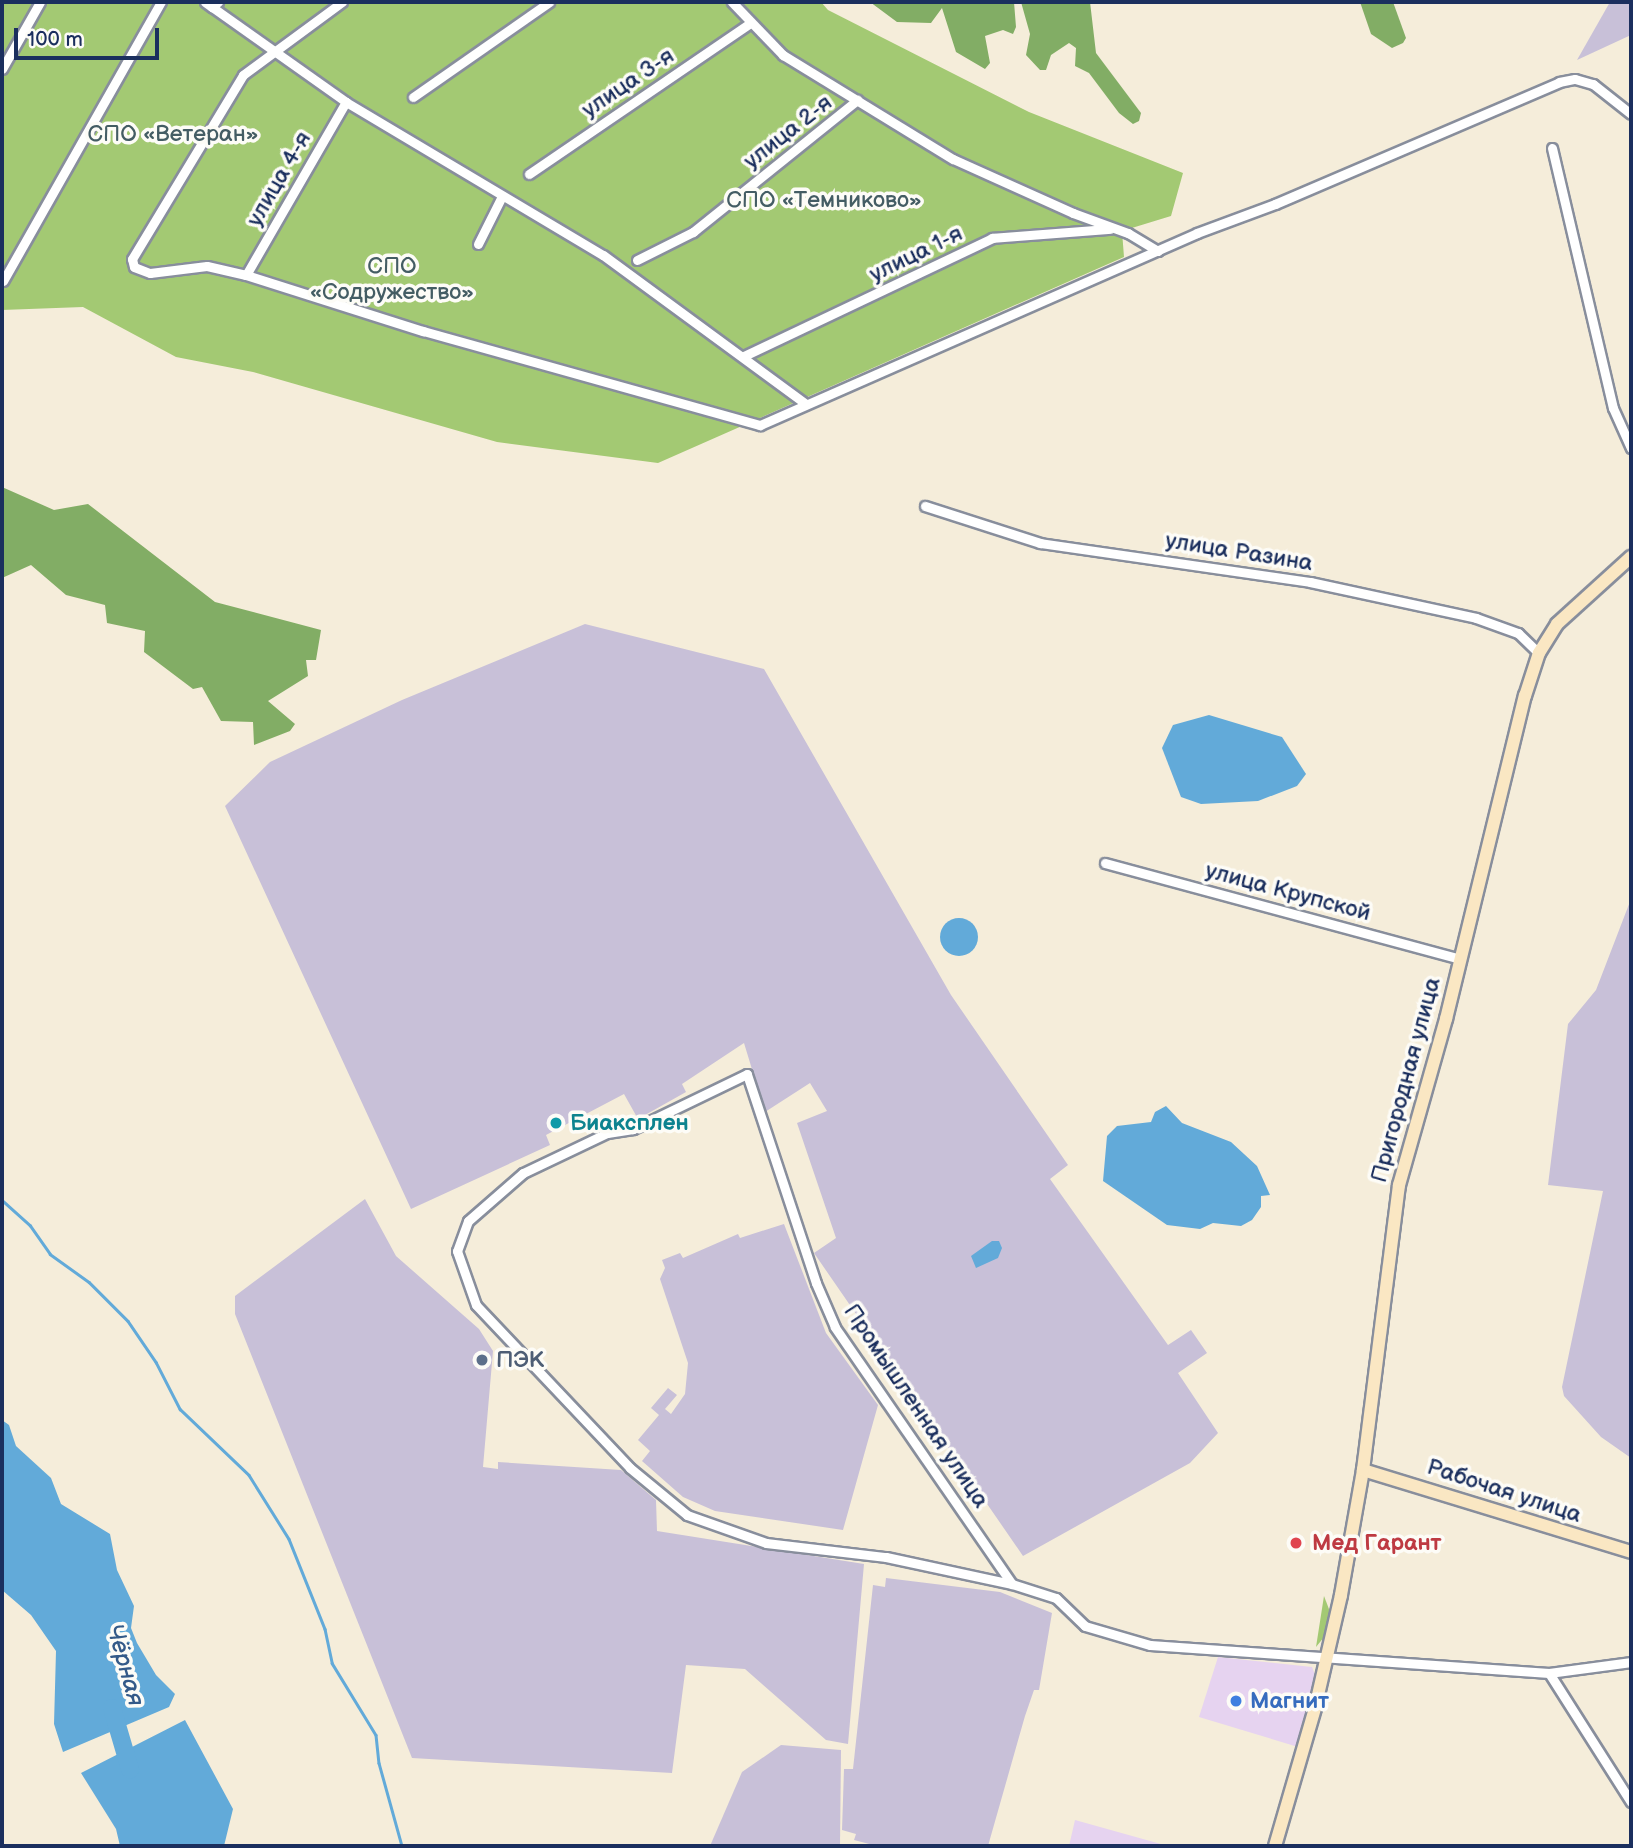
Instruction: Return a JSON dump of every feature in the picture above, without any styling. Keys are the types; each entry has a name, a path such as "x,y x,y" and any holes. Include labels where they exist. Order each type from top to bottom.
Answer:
{"street":[{"path":"2,69 40,2"},
{"path":"3,281 161,2"},
{"path":"342,2 272,50 243,75 132,259 141,273 207,266 246,275 398,324 760,425 1158,251 1559,82 1575,79 1593,85 1631,114"},
{"path":"413,97 549,2"},
{"path":"732,2 749,24 783,55 953,159 1115,228 1158,251"},
{"path":"212,3 272,50 346,102 603,254 806,404"},
{"name":"улица 3-я","path":"529,174 749,24"},
{"name":"улица 2-я","path":"637,260 693,232 857,100"},
{"name":"улица 4-я","path":"246,275 346,102"},
{"path":"1552,148 1613,408 1631,448"},
{"path":"478,244 502,196"},
{"name":"улица 1-я","path":"744,356 992,238 1115,228"},
{"name":"улица Разина","path":"925,506 1040,543 1310,582 1476,618 1518,633 1539,653"},
{"name":"Пригородная улица","path":"1275,1846 1327,1657 1363,1470 1392,1218 1513,742 1539,653 1576,603 1631,557"},
{"name":"улица Крупской","path":"1105,863 1460,959"},
{"name":"Промышленная улица","path":"1012,1584 835,1327 816,1283 747,1074 634,1129 607,1133 523,1173 483,1203 468,1221 457,1251 476,1305 636,1474 677,1509 751,1540 886,1557 1012,1584 1056,1598 1077,1621 1118,1637 1181,1650 1327,1657 1549,1674 1631,1662"},
{"name":"Рабочая улица","path":"1363,1470 1631,1552"},
{"path":"1549,1674 1631,1802"}],"shaded area":[{"path":"1610,2 1631,2 1631,35 1577,60"},
{"path":"585,624 764,669 951,995 1068,1165 1050,1179 1168,1345 1191,1330 1207,1353 1178,1373 1218,1433 1190,1463 1023,1556 814,1253 836,1238 797,1123 827,1111 810,1083 765,1112 744,1043 682,1084 686,1092 638,1119 624,1094 546,1135 550,1145 411,1209 225,806 270,762 402,700"},
{"path":"1631,899 1631,1458 1601,1437 1564,1396 1562,1387 1603,1191 1548,1185 1568,1024 1596,990"},
{"path":"365,1199 396,1256 479,1329 493,1351 483,1467 498,1469 498,1462 621,1470 656,1500 657,1531 864,1564 848,1744 826,1740 745,1669 686,1665 672,1773 412,1758 235,1314 235,1296"},
{"path":"784,1224 826,1333 878,1405 843,1530 715,1511 683,1497 642,1461 650,1451 638,1440 659,1415 651,1408 668,1388 677,1395 665,1409 671,1414 685,1394 688,1363 660,1279 665,1268 662,1260 680,1253 683,1258 738,1234 740,1238"},
{"path":"886,1578 1000,1592 1052,1613 1039,1690 1034,1690 1025,1716 988,1846 877,1846 854,1840 856,1834 842,1830 844,1769 853,1769 873,1585 885,1587"},
{"path":"1218,1657 1312,1667 1317,1680 1298,1747 1199,1717"},
{"path":"781,1745 841,1750 840,1846 710,1846 742,1772"},
{"path":"1075,1820 1168,1846 1069,1846"}],"green space":[{"path":"2,2 821,2 828,10 1029,112 1183,173 1171,216 1122,231 1124,257 658,463 497,442 253,372 176,357 83,307 2,310"},
{"path":"870,2 1014,2 1016,27 1013,34 1003,30 985,36 990,63 985,69 956,52 942,8 931,23 897,22"},
{"path":"1021,2 1090,2 1096,53 1141,113 1139,121 1133,124 1119,113 1089,73 1075,66 1076,48 1069,43 1051,55 1046,70 1040,70 1026,55 1030,34"},
{"path":"1360,2 1393,2 1406,38 1403,43 1392,48 1371,34"},
{"path":"2,487 54,510 88,504 215,602 321,630 316,660 306,660 308,676 268,701 295,724 290,731 254,745 253,722 221,721 202,687 193,689 144,652 145,631 107,623 105,605 66,595 31,565 2,578"},
{"path":"1324,1596 1332,1617 1329,1631 1316,1647"}],"water":[{"path":"1209,715 1282,737 1306,774 1297,786 1258,801 1201,804 1181,797 1162,748 1173,725"},
{"path":"959,918 973,923 978,937 973,951 959,956 945,951 940,937 945,923"},
{"path":"1166,1106 1182,1123 1231,1142 1257,1166 1270,1195 1261,1196 1261,1207 1252,1220 1241,1226 1213,1223 1200,1229 1167,1225 1103,1181 1107,1136 1117,1126 1151,1122 1155,1112"},
{"path":"992,1241 999,1241 1002,1248 998,1258 976,1268 971,1256"},
{"path":"2,1420 9,1425 16,1446 51,1478 61,1504 110,1534 117,1570 134,1606 131,1628 137,1643 156,1675 175,1694 169,1707 63,1752 54,1724 56,1651 31,1615 2,1590"},
{"path":"185,1720 233,1809 224,1846 120,1846 116,1829 81,1773"}],"waterway":[{"path":"2,1200 30,1225 50,1254 89,1282 128,1321 156,1362 180,1409 249,1475 289,1539 325,1629 332,1663 376,1735 379,1763 402,1846"},
{"name":"Чёрная","path":"112,1708 130,1769"}],"place":[{"name":"Биаксплен","path":"556,1123"},
{"name":"ПЭК","path":"482,1360"},
{"name":"Мед Гарант","path":"1296,1543"},
{"name":"Магнит","path":"1236,1701"}],"park label":[{"name":"СПО «Ветеран»","path":"173,134"},
{"name":"СПО «Темниково»","path":"824,200"},
{"name":"СПО «Содружество»","path":"392,279"}]}
